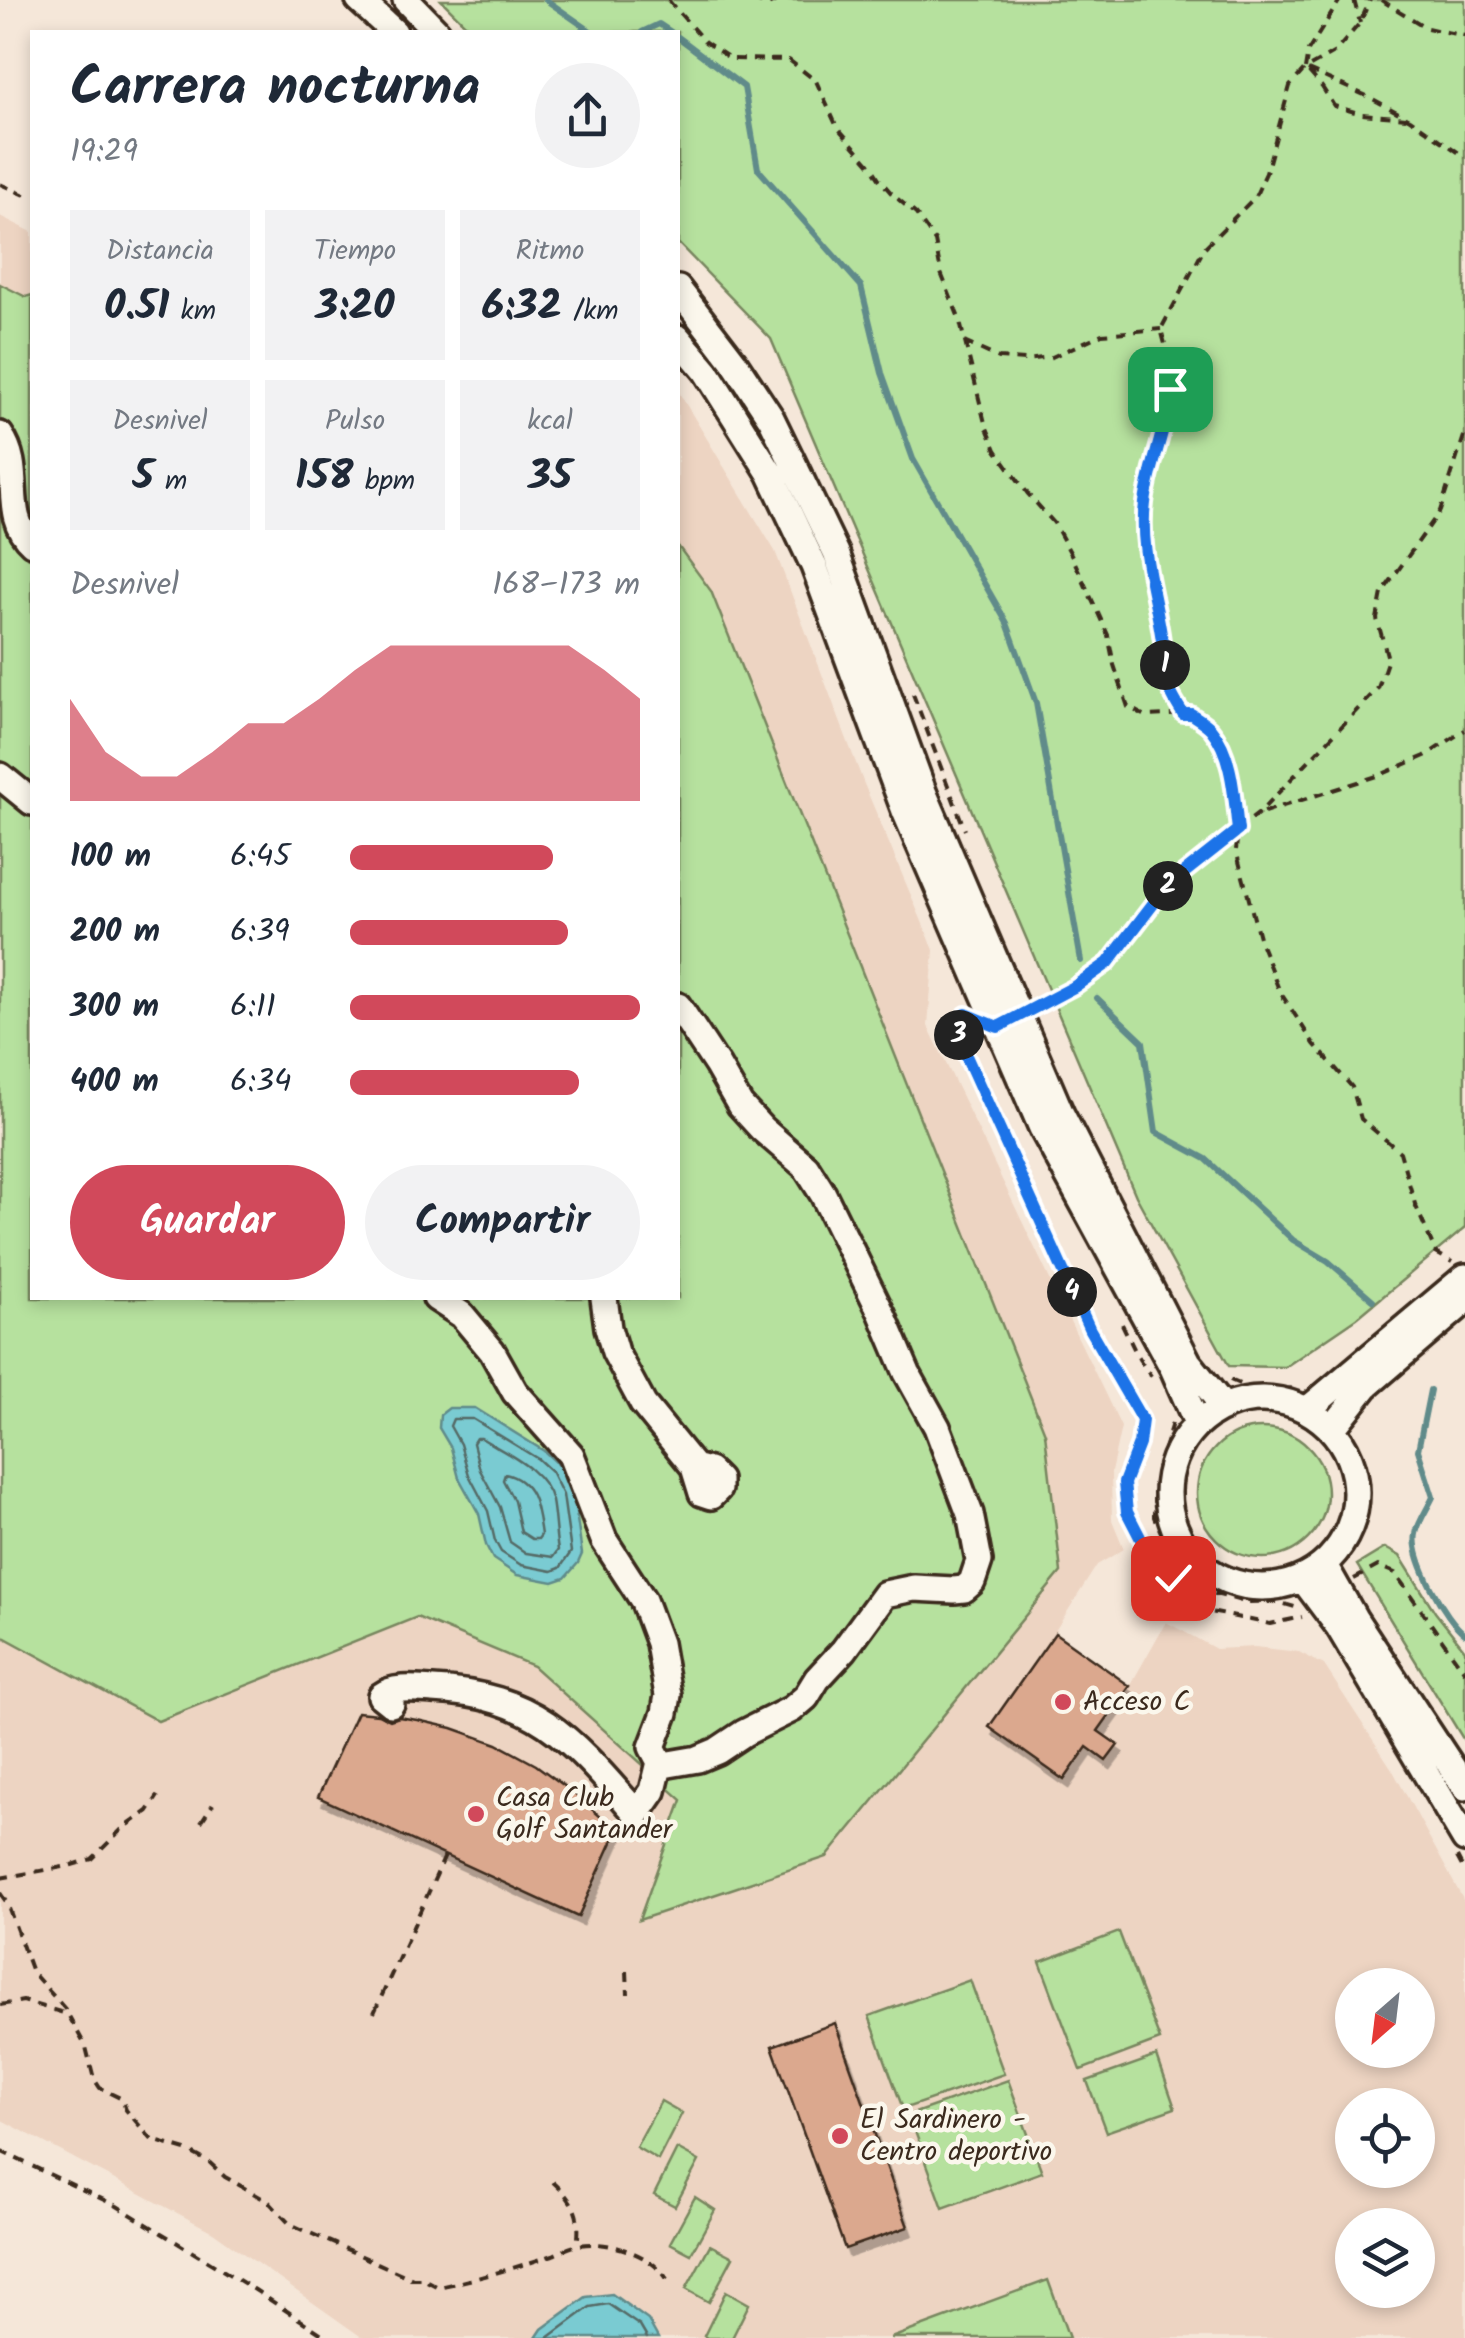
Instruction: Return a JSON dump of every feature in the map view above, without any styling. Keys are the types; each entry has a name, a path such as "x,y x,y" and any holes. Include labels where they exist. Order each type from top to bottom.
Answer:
{"street":[{"path":"359,0 392,30"},
{"path":"406,0 436,30"},
{"path":"680,292 734,362 770,418 836,553 1009,1021 1042,1128 1173,1368 1197,1423"},
{"path":"680,340 706,371 770,473 814,566 905,811 1009,1021 1188,1362 1223,1406"},
{"path":"0,435 10,461 12,520 18,532 30,541"},
{"path":"0,776 30,800"},
{"path":"660,1762 698,1759 792,1708 806,1697 858,1634 885,1594 914,1588 964,1589 972,1582 979,1561 970,1514 937,1426 906,1373 834,1214 806,1167 740,1106 680,1009"},
{"path":"1307,1399 1342,1432 1353,1466 1356,1502 1344,1540 1313,1572 1278,1586 1237,1585 1202,1567 1174,1528 1166,1493 1173,1459 1197,1423 1223,1406 1247,1399 1307,1399 1465,1277"},
{"path":"390,1704 380,1696 384,1692 409,1688 498,1698 534,1715 566,1737 637,1814 653,1792 660,1762 652,1747 668,1695 658,1643 642,1600 604,1540 571,1456 515,1392 492,1351 462,1315 439,1300"},
{"path":"604,1300 615,1352 643,1404 694,1467"},
{"path":"1342,1432 1366,1386 1465,1301"},
{"path":"1313,1572 1354,1618 1465,1787"},
{"path":"1313,1572 1339,1627 1465,1839"}],"path":[{"path":"668,0 705,42 731,59 789,60 816,81 837,128 936,240 941,274 958,318 996,450 1054,523 1072,556 1108,634 1128,707 1145,716 1191,714 1211,729 1226,758 1238,830 1236,850 1261,944 1280,992 1314,1044 1352,1087 1361,1119 1400,1152 1415,1204 1436,1252 1465,1269"},
{"path":"752,0 768,5 778,0"},
{"path":"1340,0 1308,51 1306,69 1334,106 1362,114 1410,118"},
{"path":"1354,0 1360,23"},
{"path":"1183,714 1169,690 1142,529 1168,413 1169,358 1160,330 1205,248 1255,197 1266,173 1290,86 1306,69 1335,52 1360,23 1370,0"},
{"path":"1382,0 1428,28 1465,36"},
{"path":"1306,69 1410,118 1465,157"},
{"path":"0,184 30,197"},
{"path":"964,342 999,358 1025,360 1052,356 1102,334 1160,330"},
{"path":"1305,1616 1270,1624 1201,1610 1144,1545 1127,1512 1124,1483 1139,1444 1142,1420 1090,1330 958,1038 966,1014 1009,1021 1074,987 1108,963 1166,887 1259,814 1378,688 1388,659 1378,619 1382,593 1440,511 1465,433"},
{"path":"912,694 967,835"},
{"path":"1259,814 1380,775 1424,756 1465,730"},
{"path":"1224,1378 1254,1390 1307,1399"},
{"path":"1342,1432 1360,1466 1365,1496 1360,1523 1348,1552 1350,1581 1378,1566 1394,1574 1465,1672"},
{"path":"0,1878 92,1858 148,1811 158,1796"},
{"path":"201,1822 213,1804"},
{"path":"374,2012 445,1856"},
{"path":"0,1893 32,1972 68,2014 86,2047 100,2088 122,2100 152,2140 209,2162 268,2202 290,2224 438,2287 578,2245 608,2245 639,2256 661,2270 667,2280"},
{"path":"627,1970 628,1994"},
{"path":"0,2005 23,2001 68,2014"},
{"path":"0,2152 117,2206 328,2338"},
{"path":"552,2182 571,2198 578,2213 578,2245"}],"shaded area":[{"path":"0,216 30,231 30,1300 680,1300 680,394 775,551 864,784 934,950 928,1026 1121,1427 1111,1472 1112,1520 1124,1549 1097,1565 1034,1664 1108,1717 1166,1622 1216,1649 1255,1647 1299,1652 1324,1665 1392,1769 1465,1903 1465,2338 363,2338 213,2232 0,2119"}],"green space":[{"path":"441,0 1465,0 1465,1228 1357,1318 1285,1367 1229,1366 1136,1196 771,339 680,245 680,30 471,30"},
{"path":"0,284 30,296 30,1300 680,1300 680,549 711,591 1045,1433 1061,1572 827,1857 639,1920 682,1800 533,1666 417,1617 158,1721 0,1635"},
{"path":"1262,1428 1287,1433 1308,1447 1322,1468 1327,1493 1322,1518 1308,1539 1287,1553 1262,1558 1237,1553 1216,1539 1202,1518 1197,1493 1202,1468 1216,1447 1237,1433"},
{"path":"1385,1548 1400,1556 1435,1612 1465,1650 1465,1742 1357,1565"},
{"path":"1119,1932 1160,2040 1081,2070 1040,1962"},
{"path":"970,1980 1004,2074 903,2109 869,2016"},
{"path":"1157,2056 1175,2108 1106,2132 1087,2081"},
{"path":"1008,2080 1042,2172 943,2208 909,2115"},
{"path":"661,2101 682,2113 658,2160 636,2147"},
{"path":"677,2149 699,2161 675,2206 654,2195"},
{"path":"695,2197 715,2210 691,2254 670,2243"},
{"path":"710,2245 733,2257 709,2302 686,2289"},
{"path":"1048,2280 1069,2338 891,2338"},
{"path":"726,2291 749,2304 732,2338 707,2338 704,2336"}],"water":[{"path":"449,1408 475,1408 544,1451 559,1465 573,1491 582,1554 565,1578 553,1582 517,1575 493,1559 479,1514 439,1428 440,1415"},
{"path":"612,2294 648,2320 658,2338 536,2338 542,2329 586,2297"}],"building":[{"name":"Acceso C","path":"1055,1633 1130,1686 1098,1731 1118,1745 1106,1761 1087,1747 1064,1780 989,1727"},
{"name":"Casa Club Golf Santander","path":"357,1712 452,1728 497,1744 536,1765 617,1831 578,1917 318,1797"},
{"name":"El Sardinero - Centro deportivo","path":"835,2023 908,2227 845,2249 772,2046"}],"waterway":[{"path":"546,0 589,30"},
{"path":"646,30 659,24 668,30"},
{"path":"680,39 744,87 758,169 861,286 882,373 913,459 1007,623 1036,703 1081,961"},
{"path":"1097,998 1143,1042 1156,1132 1206,1159 1293,1240 1328,1261 1373,1300"},
{"path":"1430,1390 1418,1450 1433,1497 1419,1525 1416,1545 1431,1587 1465,1634"}],"place":[{"name":"Acceso C","path":"1063,1702"},
{"name":"Casa Club Golf Santander","path":"476,1814"},
{"name":"El Sardinero - Centro deportivo","path":"840,2136"}],"route":[{"path":"1170,389 1142,529 1169,690 1183,714 1191,714 1211,729 1226,758 1238,830 1166,887 1108,963 1074,987 998,1027 966,1014 958,1038 1090,1330 1142,1420 1139,1444 1124,1483 1127,1512 1144,1545 1173,1578"}]}
